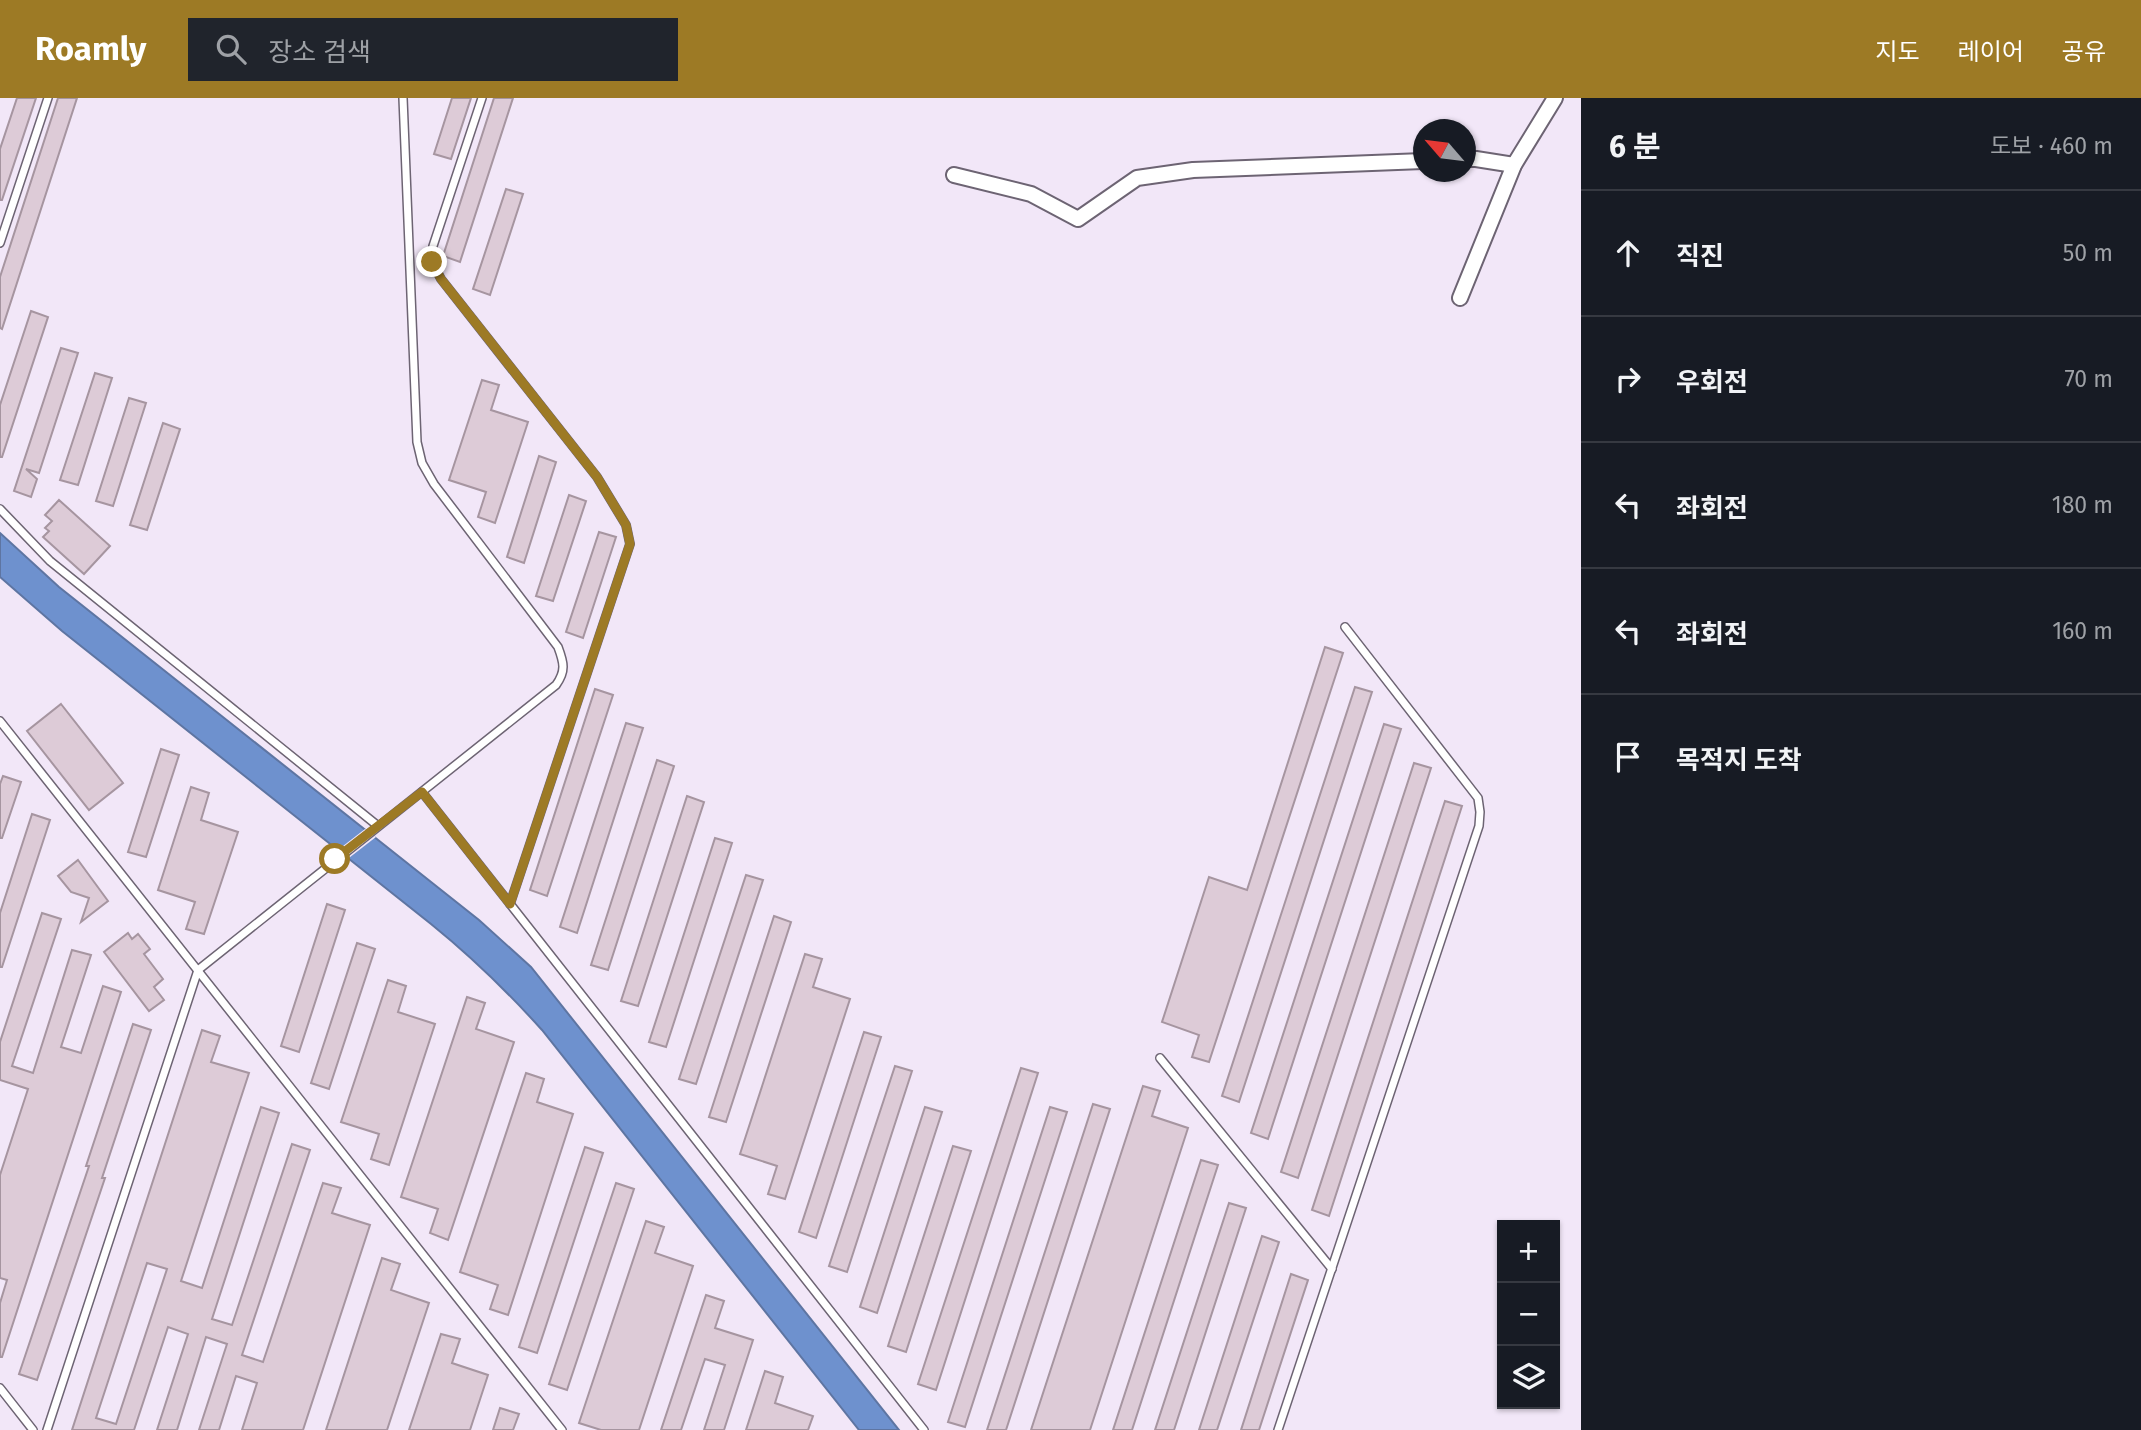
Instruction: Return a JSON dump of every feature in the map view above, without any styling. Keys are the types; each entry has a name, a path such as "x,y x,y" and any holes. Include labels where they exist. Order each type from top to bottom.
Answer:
{"street":[{"path":"1460,298 1514,165 1555,98"},
{"path":"1476,159 1514,165"},
{"path":"954,175 1031,194 1078,219 1137,178 1193,170 1413,161"}],"lane":[{"path":"0,243 48,98"},
{"path":"47,1430 198,970 556,685 563,674 564,662 558,647 434,484 422,463 417,442 404,98"},
{"path":"482,98 433,246 432,262 441,279 597,477 626,525 630,544 510,904"},
{"path":"0,509 50,561 378,826"},
{"path":"1278,1430 1479,826 1478,798 1345,627"},
{"path":"0,721 562,1430"},
{"path":"422,792 924,1430"},
{"path":"1160,1058 1332,1269"},
{"path":"0,1388 33,1430"}],"water":[{"path":"0,533 59,587 479,920 531,967 899,1430 859,1430 542,1030 502,988 431,924 62,631 0,577"}],"pier":[{"path":"365,829 376,837 345,861 334,853"}],"building":[{"path":"17,98 36,98 0,200 0,149"},
{"path":"58,98 77,98 2,329 0,277"},
{"path":"452,98 471,98 451,159 434,154"},
{"path":"494,98 513,98 460,262 443,256"},
{"path":"506,189 523,194 490,295 473,289"},
{"path":"31,311 48,317 0,457 0,405"},
{"path":"61,348 78,353 39,473 26,469 37,479 31,497 14,491"},
{"path":"95,373 112,378 78,485 60,480"},
{"path":"482,380 499,385 491,410 528,422 495,523 478,517 486,492 449,480"},
{"path":"129,398 146,403 113,506 96,501"},
{"path":"163,423 180,429 147,530 130,525"},
{"path":"539,456 556,462 524,563 507,557"},
{"path":"569,495 586,501 553,601 536,596"},
{"path":"59,500 110,546 84,574 43,537 49,531 45,528 52,521 45,515"},
{"path":"599,532 616,537 583,638 566,632"},
{"path":"1325,647 1343,653 1209,1062 1192,1057 1199,1035 1162,1022 1209,877 1247,890"},
{"path":"1355,687 1372,692 1239,1102 1222,1096"},
{"path":"595,689 613,695 547,896 530,890"},
{"path":"61,704 123,783 89,810 27,731"},
{"path":"626,723 643,728 577,933 560,927"},
{"path":"1384,724 1401,729 1268,1139 1251,1133"},
{"path":"161,749 179,755 146,857 128,852"},
{"path":"657,760 674,766 608,970 591,965"},
{"path":"1414,763 1431,768 1298,1178 1281,1172"},
{"path":"3,776 21,782 0,838 0,784"},
{"path":"191,787 209,793 201,820 238,832 204,934 186,929 195,902 158,890"},
{"path":"687,796 704,802 638,1006 621,1001"},
{"path":"1445,801 1462,806 1329,1216 1312,1210"},
{"path":"32,814 50,820 0,967 0,913"},
{"path":"715,838 732,843 666,1047 649,1042"},
{"path":"78,860 108,901 81,922 89,898 71,892 58,876"},
{"path":"746,875 763,880 696,1084 679,1079"},
{"path":"327,904 345,910 299,1052 281,1046"},
{"path":"42,913 61,919 12,1066 33,1073 72,950 91,955 61,1047 81,1053 103,986 121,992 0,1357 0,1303 7,1280 0,1278 0,1175 28,1089 0,1080 0,1042"},
{"path":"774,916 791,922 726,1122 709,1117"},
{"path":"128,933 132,939 138,934 150,949 144,954 163,979 154,987 164,1000 149,1011 104,952"},
{"path":"357,943 375,949 329,1089 311,1083"},
{"path":"805,954 822,959 813,987 850,999 785,1199 768,1194 777,1166 740,1154"},
{"path":"388,980 406,986 398,1012 435,1024 389,1165 371,1159 379,1134 341,1122"},
{"path":"467,997 485,1003 476,1029 514,1042 448,1240 430,1233 438,1209 401,1197"},
{"path":"133,1024 151,1030 37,1380 19,1374 89,1166 86,1166"},
{"path":"202,1030 220,1036 211,1062 249,1073 181,1281 202,1288 261,1107 279,1113 212,1319 232,1325 292,1144 310,1150 242,1355 263,1362 323,1183 341,1188 332,1213 370,1225 303,1430 242,1430 257,1383 236,1376 219,1430 199,1430 227,1344 206,1337 177,1430 157,1430 188,1334 168,1327 134,1430 72,1430","holes":["147,1263 167,1269 116,1424 96,1418"]},
{"path":"864,1032 881,1037 816,1238 799,1232"},
{"path":"895,1066 912,1071 847,1272 829,1266"},
{"path":"1021,1068 1038,1073 936,1390 918,1384"},
{"path":"526,1073 544,1079 537,1102 573,1114 508,1315 490,1309 498,1285 460,1272"},
{"path":"1143,1086 1160,1091 1152,1116 1188,1128 1119,1341 1090,1430 1031,1430"},
{"path":"1093,1104 1110,1109 1006,1430 987,1430"},
{"path":"925,1107 942,1112 877,1313 860,1307"},
{"path":"1050,1107 1067,1112 965,1427 948,1422"},
{"path":"953,1146 971,1151 906,1352 888,1346"},
{"path":"585,1147 603,1153 537,1353 519,1347"},
{"path":"1201,1160 1218,1165 1132,1430 1113,1430"},
{"path":"616,1183 634,1189 567,1390 549,1384"},
{"path":"1229,1203 1246,1208 1174,1430 1155,1430"},
{"path":"646,1221 664,1227 655,1253 693,1266 639,1430 601,1430 579,1423"},
{"path":"1262,1236 1279,1242 1217,1430 1199,1430"},
{"path":"382,1258 400,1264 391,1290 429,1303 387,1430 326,1430"},
{"path":"1291,1274 1308,1280 1259,1430 1241,1430"},
{"path":"706,1295 724,1301 715,1328 753,1340 724,1430 704,1430 725,1365 705,1359 681,1430 661,1430"},
{"path":"441,1334 460,1339 452,1363 488,1375 470,1430 409,1430"},
{"path":"765,1371 783,1377 775,1403 813,1416 808,1430 746,1430"},
{"path":"500,1408 519,1414 513,1430 493,1430"}],"route":[{"path":"335,859 422,792 510,904 630,544 626,525 597,477 441,279 432,262"}]}
